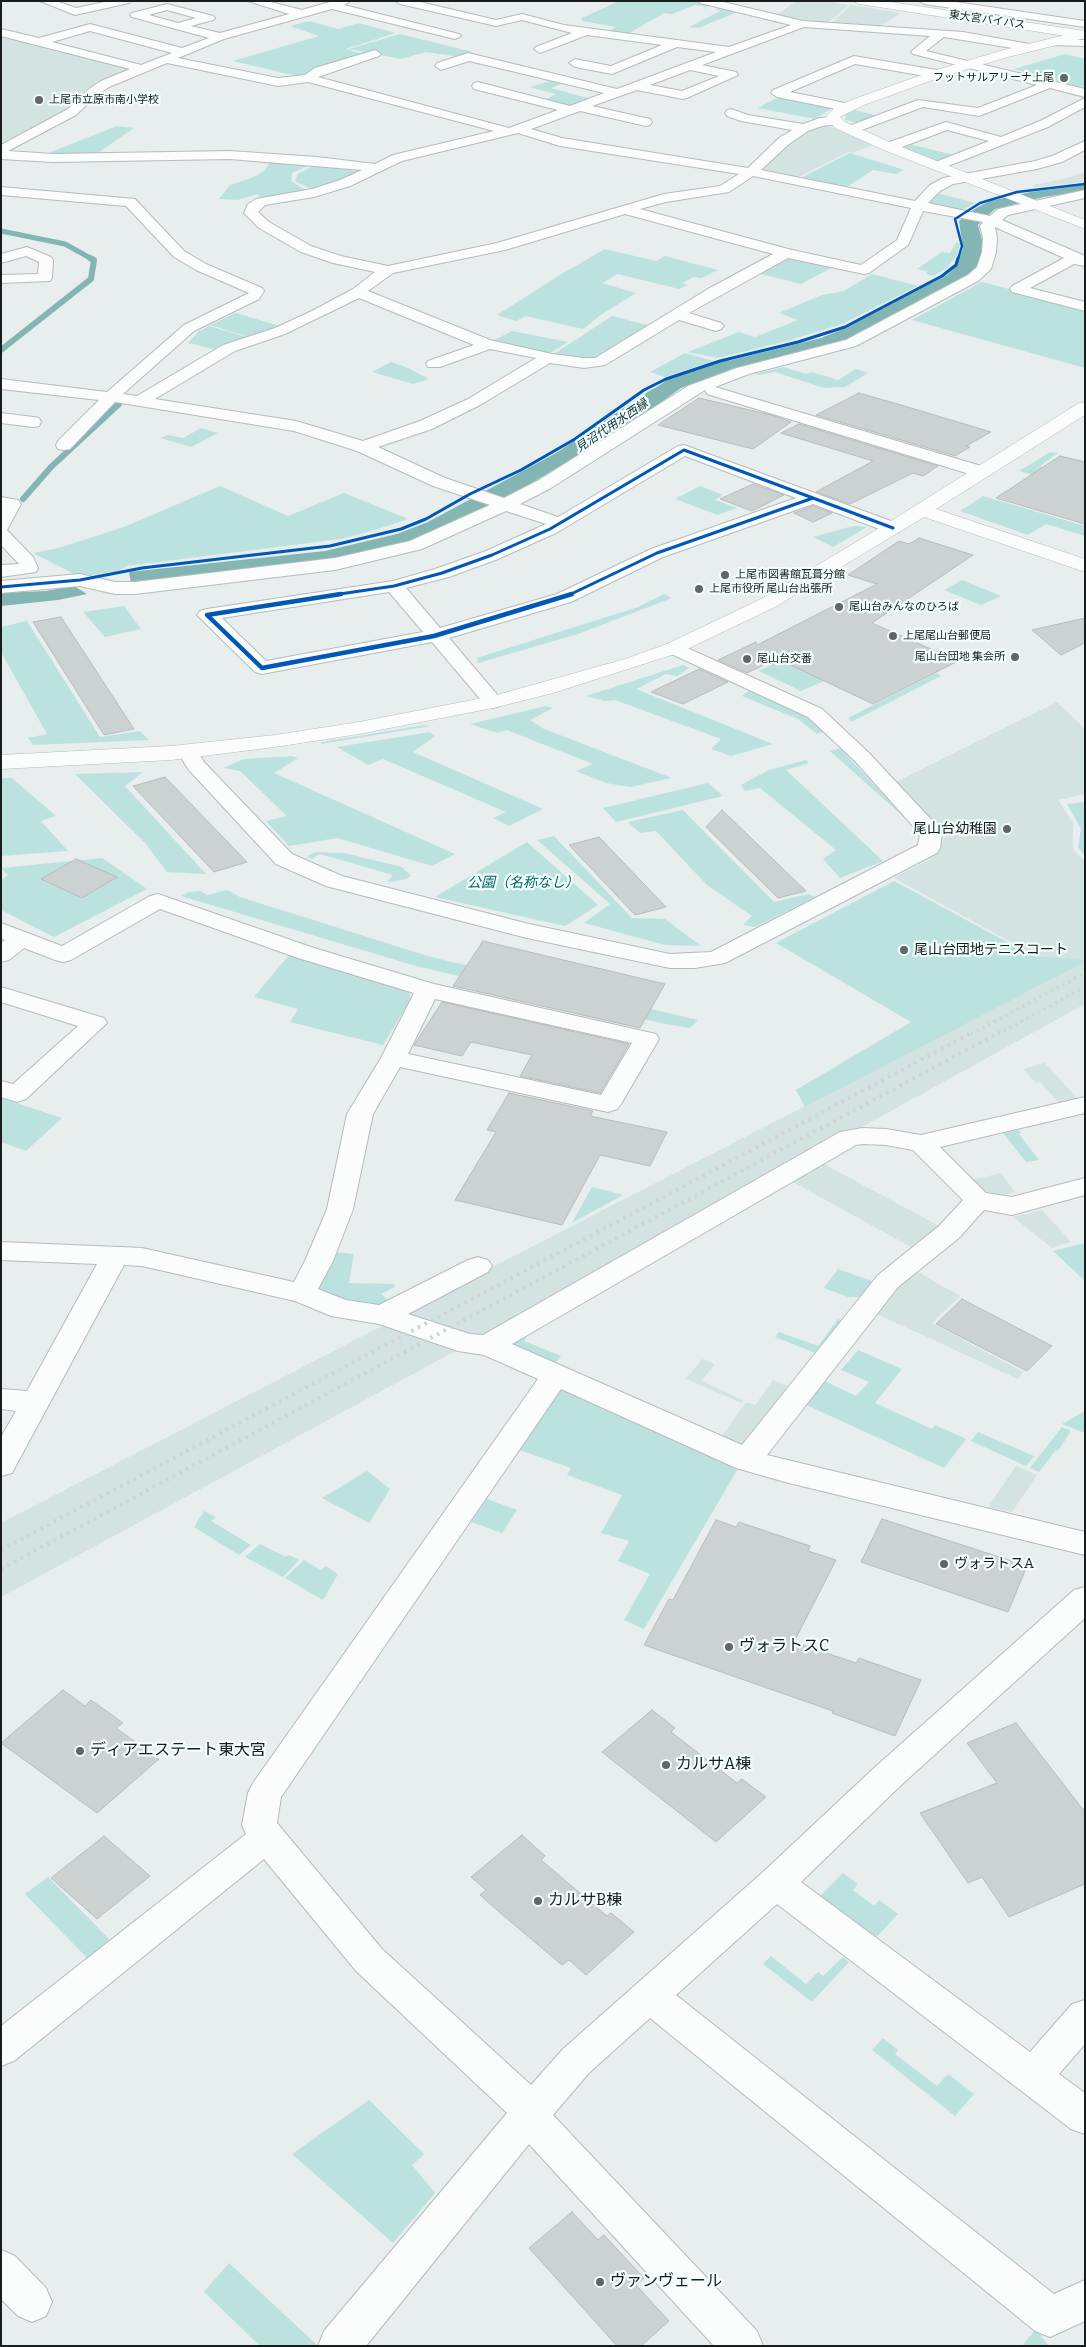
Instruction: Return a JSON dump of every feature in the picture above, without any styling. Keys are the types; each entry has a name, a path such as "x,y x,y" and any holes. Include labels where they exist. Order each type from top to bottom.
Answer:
{"main road":[{"name":"東大宮バイパス","path":"859,1 1084,33"},
{"name":"東大宮バイパス","path":"896,1 1084,33"},
{"path":"1084,33 936,74 846,107 833,116 835,121 851,130 889,147 1085,225"},
{"path":"1,762 188,752 350,729 493,702 546,689 674,648 768,603 893,528 1085,407"},
{"path":"922,510 1085,566"}],"street":[{"path":"45,1 75,12 125,1"},
{"path":"1,150 72,112 94,91 105,84 220,37 346,1"},
{"path":"400,1 496,23"},
{"path":"704,1 802,24 942,33 1031,47"},
{"path":"924,1 1084,33"},
{"path":"260,2 301,13"},
{"path":"331,6 455,36"},
{"path":"178,26 208,18 167,7 136,15 178,26 220,37"},
{"path":"441,66 482,53 445,42 455,36 522,17 563,28 729,51"},
{"path":"388,270 338,260 306,248 264,225 252,213 254,207 261,202 314,193 345,183 398,158 514,130 576,109 802,24"},
{"path":"42,41 90,27 183,52"},
{"path":"540,49 587,31"},
{"path":"1,32 42,41 142,69"},
{"path":"942,33 917,52 1085,93"},
{"path":"606,48 629,37"},
{"path":"574,63 612,70 674,44"},
{"path":"308,78 319,71 375,54"},
{"path":"548,75 590,56"},
{"path":"468,57 619,93"},
{"path":"164,59 278,82 308,78 567,143 751,172 989,220 1081,260"},
{"path":"846,107 776,93 854,60 936,74"},
{"path":"638,86 683,95 732,75 689,66"},
{"path":"851,130 922,103 978,112 1050,84"},
{"path":"478,86 576,109 646,122"},
{"path":"938,166 1044,124 1085,102"},
{"path":"731,114 804,128"},
{"path":"138,402 229,348 280,331 317,314 358,292 388,270 500,247 664,198 724,189 751,172 784,142 804,128 820,122 835,121"},
{"path":"889,147 946,126 1003,141"},
{"path":"623,209 786,253 864,270 902,242 919,205 935,188 948,181 964,177 996,173 1057,159 1085,145"},
{"path":"1,155 53,158 230,155 317,161 377,168"},
{"path":"1057,159 1075,165"},
{"path":"1,191 130,202 179,254 201,267 257,291 254,296 189,328 130,378 64,445"},
{"path":"1,587 80,580 115,588 135,588 335,564 416,545 545,484 658,410 743,371 851,343 973,278 984,269 988,260 990,238 987,226 989,220 1003,212 1031,203 1085,194"},
{"path":"1,259 26,252 46,260 45,278 1,279"},
{"path":"358,292 487,344 543,355 547,358 584,363 599,362 676,314 786,253"},
{"path":"1081,260 1017,289 1085,307"},
{"path":"676,314 716,326"},
{"path":"434,364 481,348 487,344"},
{"path":"363,447 426,425 474,402 547,358"},
{"path":"1,384 112,397 296,426 363,447 439,482 560,523"},
{"path":"706,388 982,472"},
{"path":"1,418 33,422"},
{"path":"813,498 657,553 564,598 434,636 262,668 207,615 394,586 442,573 492,556 560,523 684,450 813,498 893,528"},
{"path":"1,502 12,504 1,526"},
{"path":"1,534 27,561 29,568"},
{"path":"1,571 29,568 68,580"},
{"path":"394,586 434,636 493,702"},
{"path":"188,752 195,765 284,859 334,881 526,931 670,961 695,961 717,958 929,848 931,834 862,757 815,713 674,648"},
{"path":"1,955 11,934 63,955 158,901 306,953 428,990 647,1039 608,1104 394,1058"},
{"path":"302,1293 319,1261 340,1209 360,1114 394,1058 428,990"},
{"path":"1,994 94,1022 17,1094 1,1089"},
{"path":"488,1345 850,1138 862,1136 921,1143 1085,1105"},
{"path":"921,1143 978,1200 1012,1206 1085,1186"},
{"path":"747,1460 888,1281 949,1232 978,1200"},
{"path":"1,1251 142,1257 302,1293 341,1310 382,1314 468,1344 488,1345 747,1460 785,1472 1085,1544"},
{"path":"1,1465 116,1257"},
{"path":"382,1314 478,1266"},
{"path":"556,1374 265,1793 259,1826 369,1960 530,2114 742,2346"},
{"path":"1,1399 35,1402"},
{"path":"340,2346 530,2114 576,2061 776,1883 886,1778 1085,1599"},
{"path":"1,2049 267,1836"},
{"path":"776,1883 1085,2116"},
{"path":"649,1995 1050,2317 1085,2300"},
{"path":"1033,2077 1085,2016"},
{"path":"1,2270 32,2302"}],"shaded area":[{"path":"796,1 823,1 849,5 827,23 805,22 777,15"},
{"path":"851,5 901,13 878,27 831,24"},
{"name":"上尾市立原市南小学校","path":"1,35 129,68 129,70 86,89 66,111 1,143"},
{"path":"817,125 829,126 873,145 852,153 848,152 797,178 761,169 803,132"},
{"path":"1085,172 1085,182 1036,187 1033,185 1064,179"},
{"name":"尾山台幼稚園","path":"1057,702 1085,729 1085,794 1058,800 1073,823 1073,849 1085,862 1085,960 1040,958 894,878 934,857 946,835 896,782"},
{"path":"1085,962 1085,1004 479,1338 405,1312"},
{"path":"1045,1063 1078,1099 1060,1104 1040,1082 1036,1083 1023,1069"},
{"path":"824,1164 939,1226 913,1248 791,1181"},
{"path":"1001,1173 1015,1192 1000,1196 972,1186 968,1181"},
{"path":"1042,1210 1071,1242 1052,1248 1013,1217"},
{"path":"916,1271 960,1296 932,1323 1023,1372 1018,1379 877,1314 891,1293"},
{"path":"382,1326 461,1348 1,1597 1,1523"},
{"path":"702,1359 715,1364 701,1381 743,1400 741,1403 686,1379"},
{"path":"773,1380 788,1386 746,1445 722,1436 746,1402 755,1405"},
{"path":"1016,1466 1037,1475 1012,1512 988,1507"}],"green space":[{"path":"619,1 693,1 712,5 707,7 695,5 672,14 664,13 626,35 607,32 616,27 582,21 582,18"},
{"path":"721,7 740,11 698,28 689,27 720,11 716,9"},
{"path":"309,21 338,29 359,23 395,33 346,49 365,55 297,76 233,61 319,36 290,26"},
{"path":"400,34 473,52 460,57 426,52 401,59 349,49"},
{"name":"フットサルアリーナ上尾","path":"1065,54 1085,59 1085,86 1080,87 1014,69"},
{"path":"556,79 566,82 551,88 591,99 570,106 544,100 556,94 530,87"},
{"path":"781,96 828,105 832,108 815,119 758,108"},
{"path":"854,110 879,116 860,123 845,120 846,114"},
{"path":"117,126 134,128 96,154 43,155"},
{"path":"905,143 958,156 945,161 935,160 897,146"},
{"path":"850,153 904,170 896,174 873,170 845,188 801,178"},
{"path":"271,161 314,163 292,173 291,181 307,191 262,199 257,194 238,200 219,199 230,185 254,177 264,171"},
{"path":"319,163 356,167 350,170 360,173 313,190 295,181 298,174"},
{"path":"937,193 975,203 960,211 929,203"},
{"path":"956,243 960,243 957,255 947,268 933,276 926,274 927,271 917,269 942,252 950,253"},
{"path":"605,249 656,261 665,256 718,270 701,278 694,277 682,283 688,285 679,289 618,274 602,283 636,293 602,314 583,329 526,316 516,321 497,315 558,276"},
{"path":"792,257 835,266 801,284 757,273 782,258"},
{"path":"872,274 918,286 842,324 787,341 718,358 688,352 739,332 755,337 798,320 779,313 822,295 844,291"},
{"path":"982,282 1085,309 1085,368 912,320"},
{"path":"236,313 283,327 252,338 210,325"},
{"path":"612,316 651,326 596,358 588,360 554,354"},
{"path":"209,326 250,338 218,350 188,343 199,331"},
{"path":"512,331 568,342 547,355 492,341"},
{"path":"685,353 714,361 665,377 650,372"},
{"path":"391,362 429,379 413,384 372,372"},
{"path":"784,367 806,374 812,372 838,380 856,369 868,373 845,387 824,388 775,372 755,374"},
{"path":"201,428 218,433 191,447 160,438 168,435 183,438"},
{"path":"1050,452 1058,453 1040,466 1085,478 1085,490 1019,471"},
{"path":"220,486 288,516 344,493 408,519 341,539 127,566 118,571 85,576 74,574 33,553 59,548 124,527"},
{"path":"700,486 723,495 715,500 737,508 718,515 675,499"},
{"path":"983,496 1085,526 1085,536 1046,524 1028,535 960,511"},
{"path":"853,526 867,527 833,547 813,537"},
{"path":"962,580 1001,596 981,605 944,590"},
{"path":"664,594 672,598 578,634 478,663 477,658 638,607"},
{"path":"124,606 141,629 105,637 83,612"},
{"path":"27,621 100,737 140,731 149,740 33,745 28,738 47,734 1,652 1,627"},
{"path":"780,660 838,675 801,691 759,671"},
{"path":"683,665 689,668 677,676 666,674 636,689 773,744 731,756 711,749 721,739 615,700 605,701 586,696"},
{"path":"936,673 941,676 851,722 848,718"},
{"path":"749,691 809,718 824,732 817,734 798,719 742,696"},
{"path":"546,706 553,708 530,720 544,729 672,778 630,787 606,783 576,771 593,764 507,730 497,733 470,724"},
{"path":"425,725 431,726 321,744 321,742"},
{"path":"430,732 435,736 413,752 543,809 509,826 493,818 506,812 383,759 368,765 337,747"},
{"path":"840,748 906,819 830,751"},
{"path":"292,756 298,758 274,773 455,854 432,866 337,838 289,846 266,821 287,816 240,771 223,768 244,759"},
{"path":"806,760 809,763 786,770 883,861 840,878 823,859 836,850 760,788 745,791 741,785 769,770"},
{"path":"143,772 125,786 206,874 167,872 145,843 75,774"},
{"path":"1,778 12,778 56,816 41,821 68,851 1,856"},
{"path":"708,783 723,796 616,822 603,808"},
{"path":"1085,802 1085,855 1078,848 1081,829 1067,804"},
{"path":"683,810 774,902 809,894 815,897 755,927 743,925 752,916 707,885 656,831 640,833 628,822"},
{"path":"554,836 632,918 665,919 701,946 665,945 584,923 610,904 537,840"},
{"name":"公園（名称なし）","path":"527,842 598,905 565,926 435,897"},
{"path":"316,852 344,853 402,867 411,876 391,882 388,881 393,875 320,854 312,859 307,856"},
{"path":"102,858 147,889 54,937 1,910 1,880 8,875 1,868"},
{"name":"尾山台団地テニスコート","path":"894,881 1033,956 1085,960 1085,962 805,1107 796,1090 911,1022 776,943"},
{"path":"227,890 240,897 431,957 698,1020 690,1028 661,1023 416,966 181,896 189,892 200,891 207,895"},
{"path":"289,955 409,991 411,999 383,1045 290,1022 298,1009 254,997"},
{"path":"1,1098 62,1118 26,1151 1,1142"},
{"path":"1019,1130 1021,1133 1019,1134 1039,1160 1026,1162 1003,1133"},
{"path":"592,1187 623,1195 572,1223"},
{"path":"1085,1243 1085,1281 1053,1251"},
{"path":"336,1252 354,1254 349,1283 394,1284 395,1287 381,1294 390,1302 366,1309 320,1295 318,1282"},
{"path":"838,1269 872,1281 861,1297 848,1297 824,1288"},
{"path":"838,1319 843,1321 818,1354 775,1337 779,1332 818,1346"},
{"path":"531,1330 524,1341 561,1356 555,1364 514,1347 515,1336"},
{"path":"858,1350 902,1369 875,1403 932,1429 935,1425 966,1439 944,1468 802,1403 822,1380 856,1396 869,1382 841,1370"},
{"path":"563,1386 740,1465 644,1629 624,1620 650,1574 618,1561 629,1541 601,1533 622,1495 567,1475 571,1468 519,1450"},
{"path":"1085,1411 1085,1433 1062,1424"},
{"path":"1062,1427 1071,1431 1058,1451 1056,1450 1039,1472 1030,1468"},
{"path":"978,1432 1034,1456 1026,1466 971,1441"},
{"path":"367,1471 390,1489 369,1523 322,1498"},
{"path":"487,1499 517,1510 502,1533 471,1522"},
{"path":"204,1511 216,1517 211,1521 251,1545 239,1555 194,1527"},
{"path":"260,1544 286,1557 289,1555 299,1560 283,1577 245,1557"},
{"path":"304,1560 321,1570 326,1566 338,1574 323,1600 285,1578"},
{"path":"843,1873 858,1884 853,1890 874,1906 879,1900 898,1914 873,1941 817,1899"},
{"path":"48,1877 110,1940 87,1958 25,1894"},
{"path":"771,1956 806,1984 818,1972 823,1976 843,1957 849,1962 812,2002 763,1964"},
{"path":"883,2038 898,2050 895,2054 937,2086 948,2074 974,2094 955,2116 872,2050"},
{"path":"369,2100 424,2154 412,2165 435,2193 393,2243 292,2154"},
{"path":"229,2263 317,2345 260,2346 204,2292"},
{"path":"1036,2329 1048,2345 1022,2346"}],"water":[{"path":"1085,185 1085,191 1044,197 995,209 978,225 984,247 976,269 966,277 848,339 731,369 692,385 674,379 732,360 821,338 846,328 947,275 956,266 963,249 959,221 976,208 990,201 1031,192"},
{"path":"667,382 681,387 586,451 504,499 415,540 338,560 131,583 129,572 325,551 397,534 428,522 556,453 651,390"},
{"path":"74,586 87,594 58,600 1,606 1,593 46,591"}],"building":[{"path":"859,393 991,432 966,446 970,447 955,456 816,415"},
{"path":"699,398 771,415 791,422 753,449 658,425"},
{"path":"799,424 938,466 923,476 913,473 850,504 816,492 873,461 781,433"},
{"path":"1060,456 1085,462 1085,524 996,498"},
{"path":"753,484 784,495 752,511 720,499"},
{"path":"813,506 832,513 813,522 794,513"},
{"path":"919,538 973,555 872,623 958,661 873,704 759,650 766,664 747,673 718,660 756,642 757,645 877,584 848,575 899,541 909,544"},
{"path":"61,617 134,729 104,735 33,622"},
{"path":"1085,618 1085,643 1061,655 1032,630"},
{"path":"699,669 728,682 683,704 651,692"},
{"path":"165,777 247,862 214,872 133,786"},
{"path":"722,810 806,891 778,898 706,827"},
{"path":"599,837 666,907 635,915 569,845"},
{"path":"76,859 117,877 82,898 41,879"},
{"path":"483,941 665,984 640,1028 453,986"},
{"path":"442,1002 629,1044 600,1093 520,1076 532,1055 471,1042 462,1056 414,1045"},
{"path":"509,1093 593,1111 590,1116 667,1132 650,1166 600,1155 562,1225 455,1200 496,1132 487,1130"},
{"path":"962,1299 1052,1346 1027,1371 936,1324"},
{"name":"ヴォラトスA","path":"882,1519 1027,1566 1008,1612 861,1562"},
{"path":"716,1520 736,1527 739,1522 810,1546 808,1551 836,1560 794,1642 856,1663 859,1658 921,1680 895,1736 832,1713 833,1711 644,1645 669,1599 673,1600"},
{"name":"ディアエステート東大宮","path":"63,1690 85,1706 91,1700 123,1723 116,1728 159,1759 97,1813 1,1743"},
{"name":"カルサA棟","path":"652,1710 675,1728 671,1732 737,1783 742,1779 766,1797 716,1842 602,1752"},
{"path":"1016,1723 1085,1812 1085,1884 1009,1917 982,1877 968,1883 920,1813 997,1783 967,1743"},
{"name":"カルサB棟","path":"522,1835 545,1856 541,1860 607,1916 611,1913 634,1932 586,1975 569,1960 562,1965 498,1911 480,1895 486,1890 471,1877"},
{"path":"104,1836 150,1876 97,1919 51,1878"},
{"name":"ヴァンヴェール","path":"572,2212 598,2240 604,2235 644,2278 636,2285 669,2321 641,2346 617,2346 529,2248"}],"waterway":[{"path":"1,231 65,244 92,259"},
{"path":"1,350 91,279 94,260 92,259"},
{"name":"見沼代用水西縁","path":"636,411 674,384 724,365"},
{"path":"23,499 51,467 119,404"}],"railway":[{"path":"971,1034 1085,973"},
{"path":"998,1034 1085,987"},
{"path":"1,1550 973,1032"},
{"path":"1,1569 1000,1032"}],"cycle path":[{"path":"1,587 80,580 142,568 330,546 401,529 426,519 470,494 521,470 575,439 644,390 666,379 720,361 798,342 845,327 942,276 956,265 962,246 955,219 980,203 1017,192 1085,184"},
{"path":"813,498 657,553 564,598 434,636 262,668 207,615 394,586 442,573 492,555 550,529 684,450 893,528"}],"place":[{"name":"フットサルアリーナ上尾","path":"1064,78"},
{"name":"上尾市立原市南小学校","path":"39,100"},
{"name":"上尾市図書館瓦葺分館","path":"725,575"},
{"name":"上尾市役所 尾山台出張所","path":"699,589"},
{"name":"尾山台みんなのひろば","path":"839,607"},
{"name":"上尾尾山台郵便局","path":"893,636"},
{"name":"尾山台団地 集会所","path":"1015,657"},
{"name":"尾山台交番","path":"747,659"},
{"name":"尾山台幼稚園","path":"1007,829"},
{"name":"尾山台団地テニスコート","path":"904,950"},
{"name":"ヴォラトスA","path":"944,1564"},
{"name":"ヴォラトスC","path":"729,1647"},
{"name":"ディアエステート東大宮","path":"80,1751"},
{"name":"カルサA棟","path":"666,1765"},
{"name":"カルサB棟","path":"538,1901"},
{"name":"ヴァンヴェール","path":"600,2282"}]}
